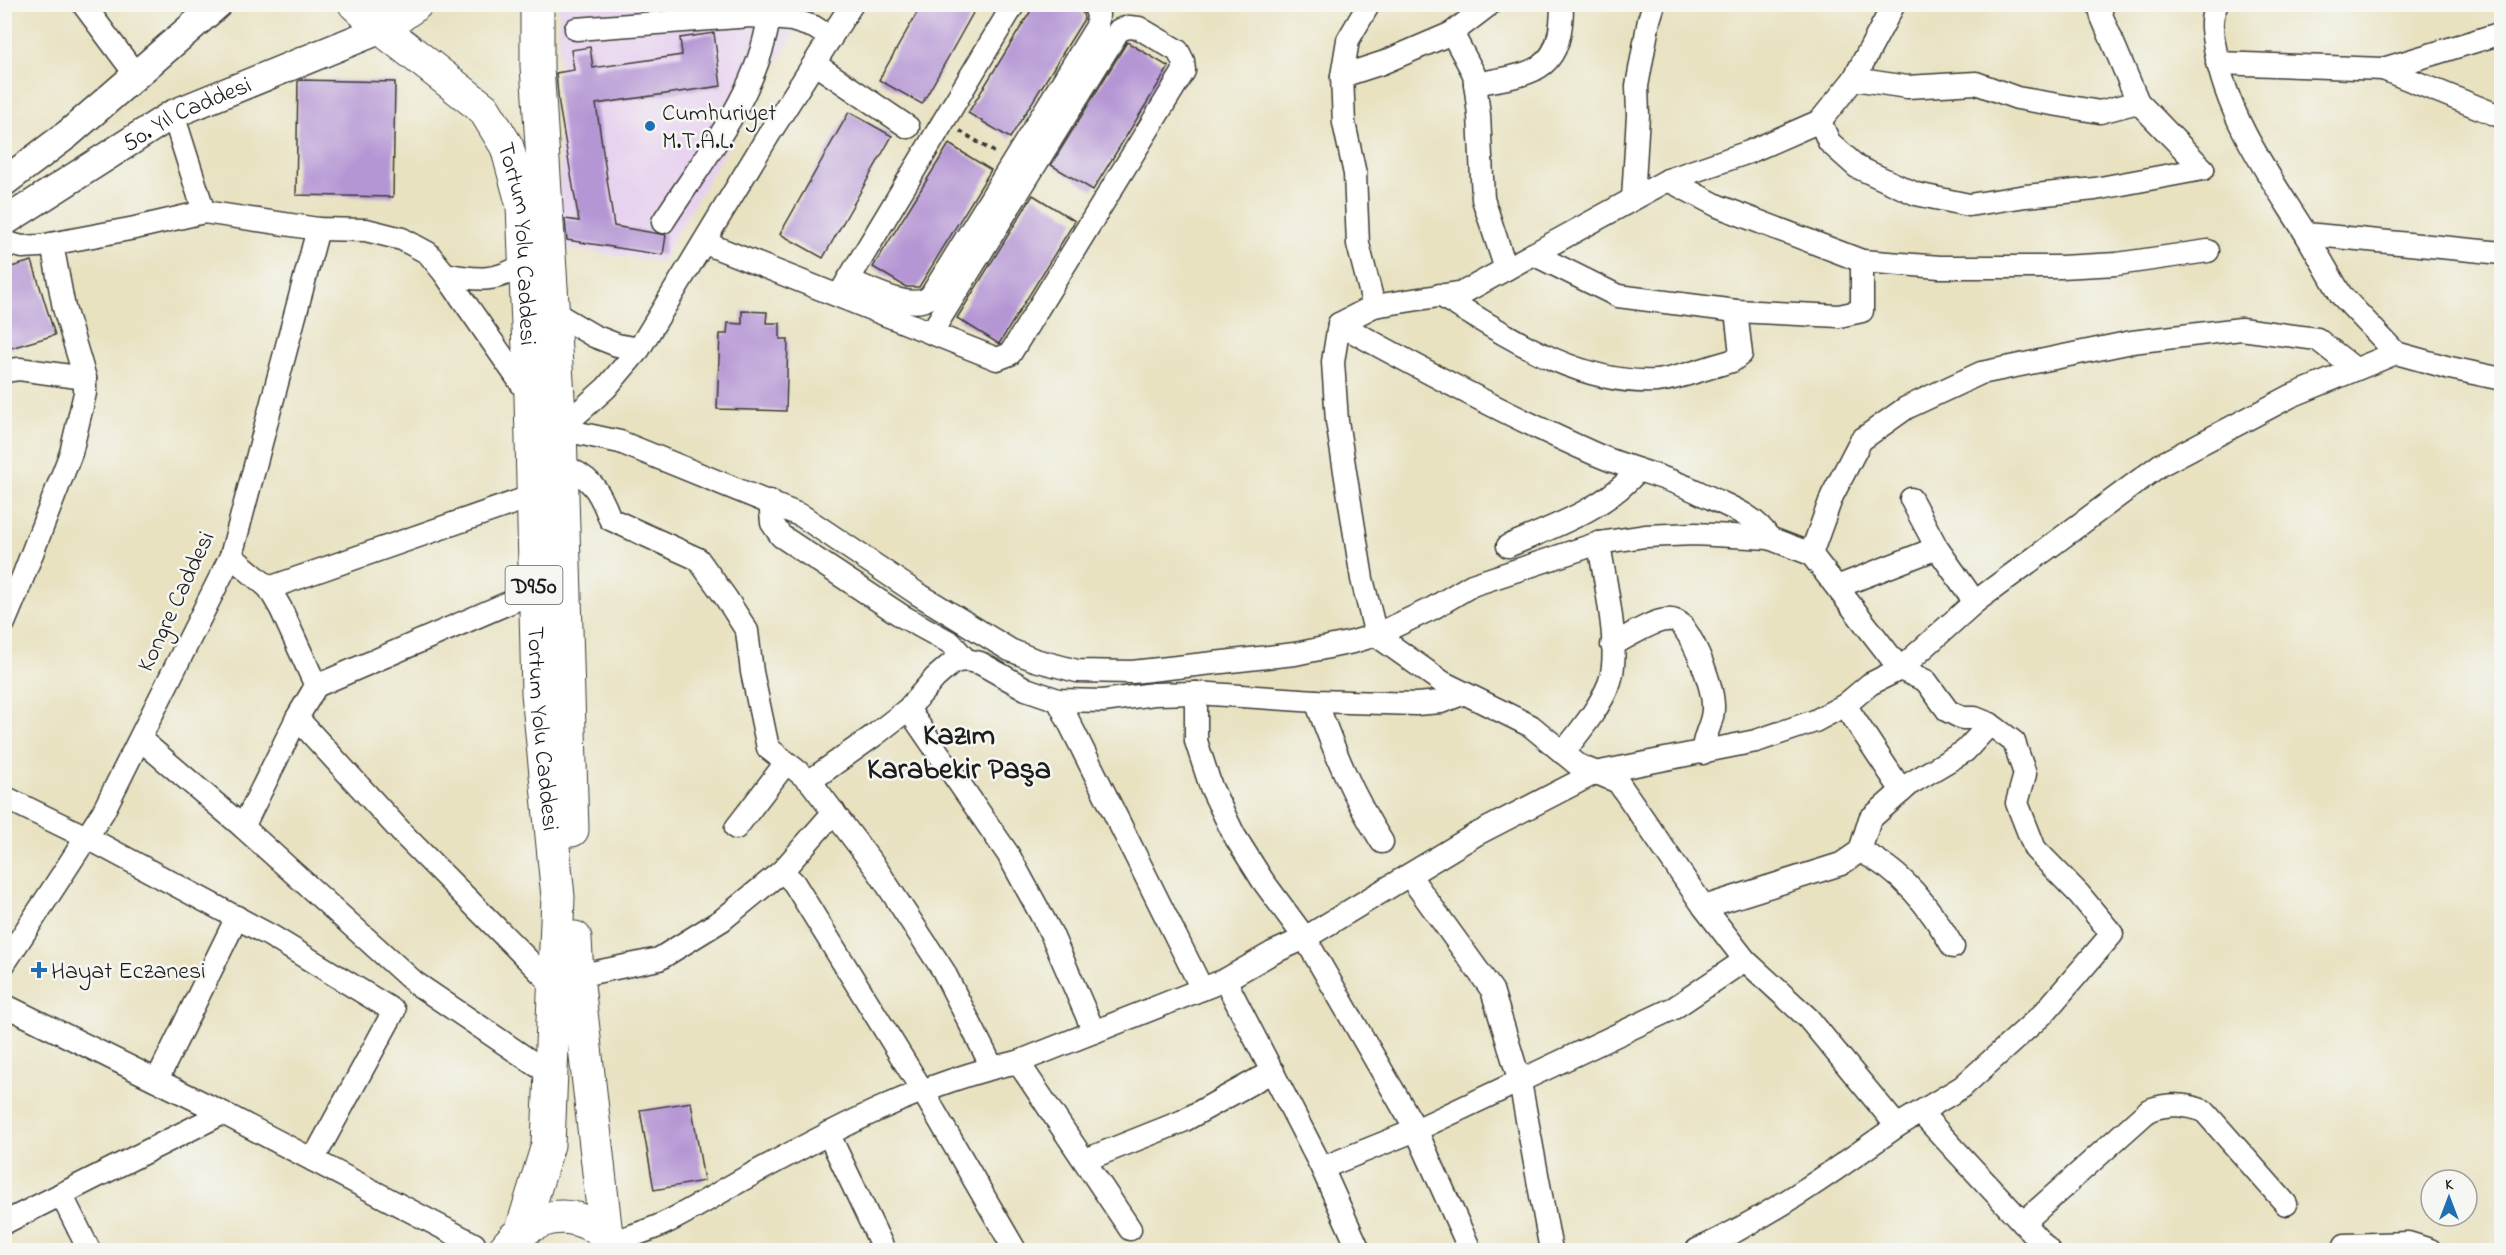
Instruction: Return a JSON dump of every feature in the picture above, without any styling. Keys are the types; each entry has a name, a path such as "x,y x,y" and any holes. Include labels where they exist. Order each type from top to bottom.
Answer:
{"highway":[{"name":"Tortum Yolu Caddesi","path":"355,4 382,29 484,109 507,147 523,206 531,397 538,693 566,981 612,1242"},
{"path":"382,29 416,4"},
{"name":"Tortum Yolu Caddesi","path":"523,4 537,66"},
{"name":"Tortum Yolu Caddesi","path":"497,1242 548,1145 551,1075 566,981 560,429 537,66 537,4"},
{"path":"497,1242 546,1218 565,1216 583,1220 600,1229 612,1242"}],"main road":[{"name":"50. Yıl Caddesi","path":"4,182 68,134 218,4"},
{"name":"50. Yıl Caddesi","path":"4,222 173,114 382,29"}],"street":[{"path":"83,4 136,75"},
{"path":"560,429 606,388 639,349 771,131 852,4"},
{"path":"844,288 1014,4"},
{"path":"705,243 844,288 909,303 926,301 1096,26 1098,15 1094,4"},
{"path":"1369,4 1348,40 1342,76 1344,123 1355,174 1358,244 1374,306"},
{"path":"1342,76 1383,63 1452,33 1490,4"},
{"path":"1476,84 1534,72 1546,63 1557,44 1562,4"},
{"path":"1633,199 1638,115 1637,86 1654,4"},
{"path":"1339,324 1374,306 1464,292 1668,180 1749,152 1820,121 1854,79 1894,4"},
{"path":"1820,121 1829,142 1857,167 1916,194 1969,205 2026,196 2096,189 2203,170 2138,102 2102,17 2099,4"},
{"path":"2217,4 2210,23 2217,63 2233,113 2341,295 2396,353 2502,379"},
{"path":"576,29 715,18 769,17 803,23 831,38"},
{"path":"663,222 742,99 762,52 769,17"},
{"path":"844,288 932,333 997,359 1010,354 1184,71 1184,61 1178,51 1139,28 1129,27 1119,30 932,333"},
{"path":"1452,33 1474,74 1484,199 1506,269"},
{"path":"2217,63 2383,69 2502,33"},
{"path":"815,64 908,127"},
{"path":"2383,69 2502,117"},
{"path":"1854,79 1906,87 1976,83 2017,98 2100,112 2138,102"},
{"path":"173,114 204,212"},
{"path":"1668,180 1718,206 1862,261 1940,267 2061,267 2117,264 2208,251"},
{"path":"4,242 22,247 52,244 204,212 318,229 366,230 402,239 428,253 446,274 531,397"},
{"name":"Kongre Caddesi","path":"4,964 88,838 231,556 318,229"},
{"path":"2306,234 2502,253"},
{"path":"4,623 10,589 71,453 84,405 85,378 64,308 52,244"},
{"path":"1533,254 1618,296 1736,311 1839,316 1862,311 1862,261"},
{"path":"446,274 485,280 511,273 526,263"},
{"path":"1440,296 1538,353 1606,378 1658,381 1732,361 1741,354 1736,311"},
{"path":"553,312 594,336 617,345 639,349"},
{"path":"1339,324 1514,418 1609,460 1686,487 1745,515 1762,526 1769,538"},
{"path":"1339,324 1332,362 1337,421 1362,579 1376,635 1412,662 1462,694 1531,726 1578,765 1618,782 1704,907 1745,960 1808,1018 1898,1126"},
{"path":"1811,554 1832,496 1861,440 1906,408 1981,373 2132,342 2241,329 2317,339 2355,369"},
{"path":"612,1242 664,1224 828,1133 922,1090 992,1067 1018,1062 1225,980 1272,952 1305,938 1475,835 1595,773 1756,741 1815,721 1845,705 1870,684 1900,669 1975,602 2160,465 2290,396 2396,353"},
{"path":"4,370 20,369 85,378"},
{"path":"560,429 620,442 770,501 802,516 918,594 1010,650 1035,660 1077,671 1132,672 1294,654 1376,635 1434,608 1472,585 1599,543 1645,536 1695,534 1769,538 1811,554 1900,669 1926,681 1948,711 1962,718 1975,717 1990,724 2014,742 2025,774 2017,803 2035,849 2079,894 2112,934 2044,1013 1962,1088 1898,1126 1838,1169 1697,1251"},
{"path":"561,465 582,473 601,494 610,519 698,560 747,631 752,672 768,748 785,764 810,781 878,871 944,970 992,1067"},
{"path":"1508,546 1561,523 1598,502 1625,485 1638,470"},
{"path":"269,588 533,496"},
{"path":"1911,499 1937,548 1975,602"},
{"path":"770,501 772,523 781,536 902,616 951,643 966,660"},
{"path":"1563,753 1587,721 1610,683 1611,617 1599,543"},
{"path":"1837,587 1937,548"},
{"path":"231,556 269,588 316,686"},
{"path":"243,827 297,717 316,686 534,592"},
{"path":"1612,645 1662,621 1674,621 1683,626 1702,663 1713,698 1712,718 1704,737 1703,753"},
{"path":"810,781 908,709 935,678 951,664 966,660 980,663 1026,689 1058,700 1103,701 1154,694 1196,693 1316,701 1416,704 1442,702 1462,694"},
{"path":"1196,693 1196,741 1210,787 1234,835 1263,881 1305,938 1416,1130 1470,1251"},
{"path":"1058,700 1185,950 1202,989"},
{"path":"1316,701 1339,764 1360,808 1383,842"},
{"path":"1845,705 1902,791"},
{"path":"908,709 1008,854 1051,933 1094,1032"},
{"path":"297,717 404,834 566,981 659,959 722,920 782,872 834,812"},
{"path":"1704,907 1841,864 1860,851 1870,819 1911,783 1965,751 1990,724"},
{"path":"140,739 243,827 414,982 551,1075"},
{"path":"736,828 785,764"},
{"path":"4,797 88,838 237,917 394,1011"},
{"path":"1860,851 1899,876 1936,918 1953,947"},
{"path":"782,872 794,883 922,1090 1015,1251"},
{"path":"1409,874 1492,990 1520,1082 1551,1251"},
{"path":"157,1080 237,917"},
{"path":"1322,1168 1416,1130 1674,1008 1745,960"},
{"path":"1225,980 1322,1168 1359,1251"},
{"path":"313,1160 394,1011 414,982"},
{"path":"4,1005 313,1160 497,1242"},
{"path":"1018,1062 1130,1229"},
{"path":"1084,1160 1183,1121 1273,1071"},
{"path":"2024,1223 2150,1110 2169,1105 2192,1106 2204,1111 2286,1204"},
{"path":"4,1222 223,1113"},
{"path":"1921,1113 2049,1251"},
{"path":"828,1133 884,1251"},
{"path":"62,1194 89,1251"},
{"path":"2344,1249 2408,1243 2430,1251"}],"path":[{"path":"944,121 1012,163"}],"shaded area":[{"name":"Cumhuriyet M.T.A.L.","path":"559,5 811,5 660,262 560,247"}],"building":[{"path":"922,4 978,4 922,104 879,80"},
{"path":"1035,4 1069,4 1083,13 1084,19 1010,138 968,113"},
{"path":"714,33 721,86 596,104 614,226 666,235 663,255 567,240 565,219 579,221 559,105 556,73 574,70 571,50 590,47 593,68 682,55 680,38"},
{"path":"1127,42 1169,67 1093,190 1051,165"},
{"path":"298,81 395,82 393,197 296,195"},
{"path":"849,112 892,136 823,258 780,234"},
{"path":"949,144 991,170 919,287 906,287 873,267"},
{"path":"1033,195 1075,221 999,344 957,318"},
{"path":"32,261 55,335 4,350 4,269"},
{"path":"742,311 767,312 766,323 780,323 780,339 788,339 786,411 717,409 720,334 727,334 728,323 742,324"},
{"path":"691,1102 704,1181 654,1190 640,1110"}],"place":[{"name":"Cumhuriyet M.T.A.L.","path":"650,126"},
{"name":"Hayat Eczanesi","path":"39,970"}],"district":[{"name":"Kazım Karabekir Paşa","path":"959,751"}]}
